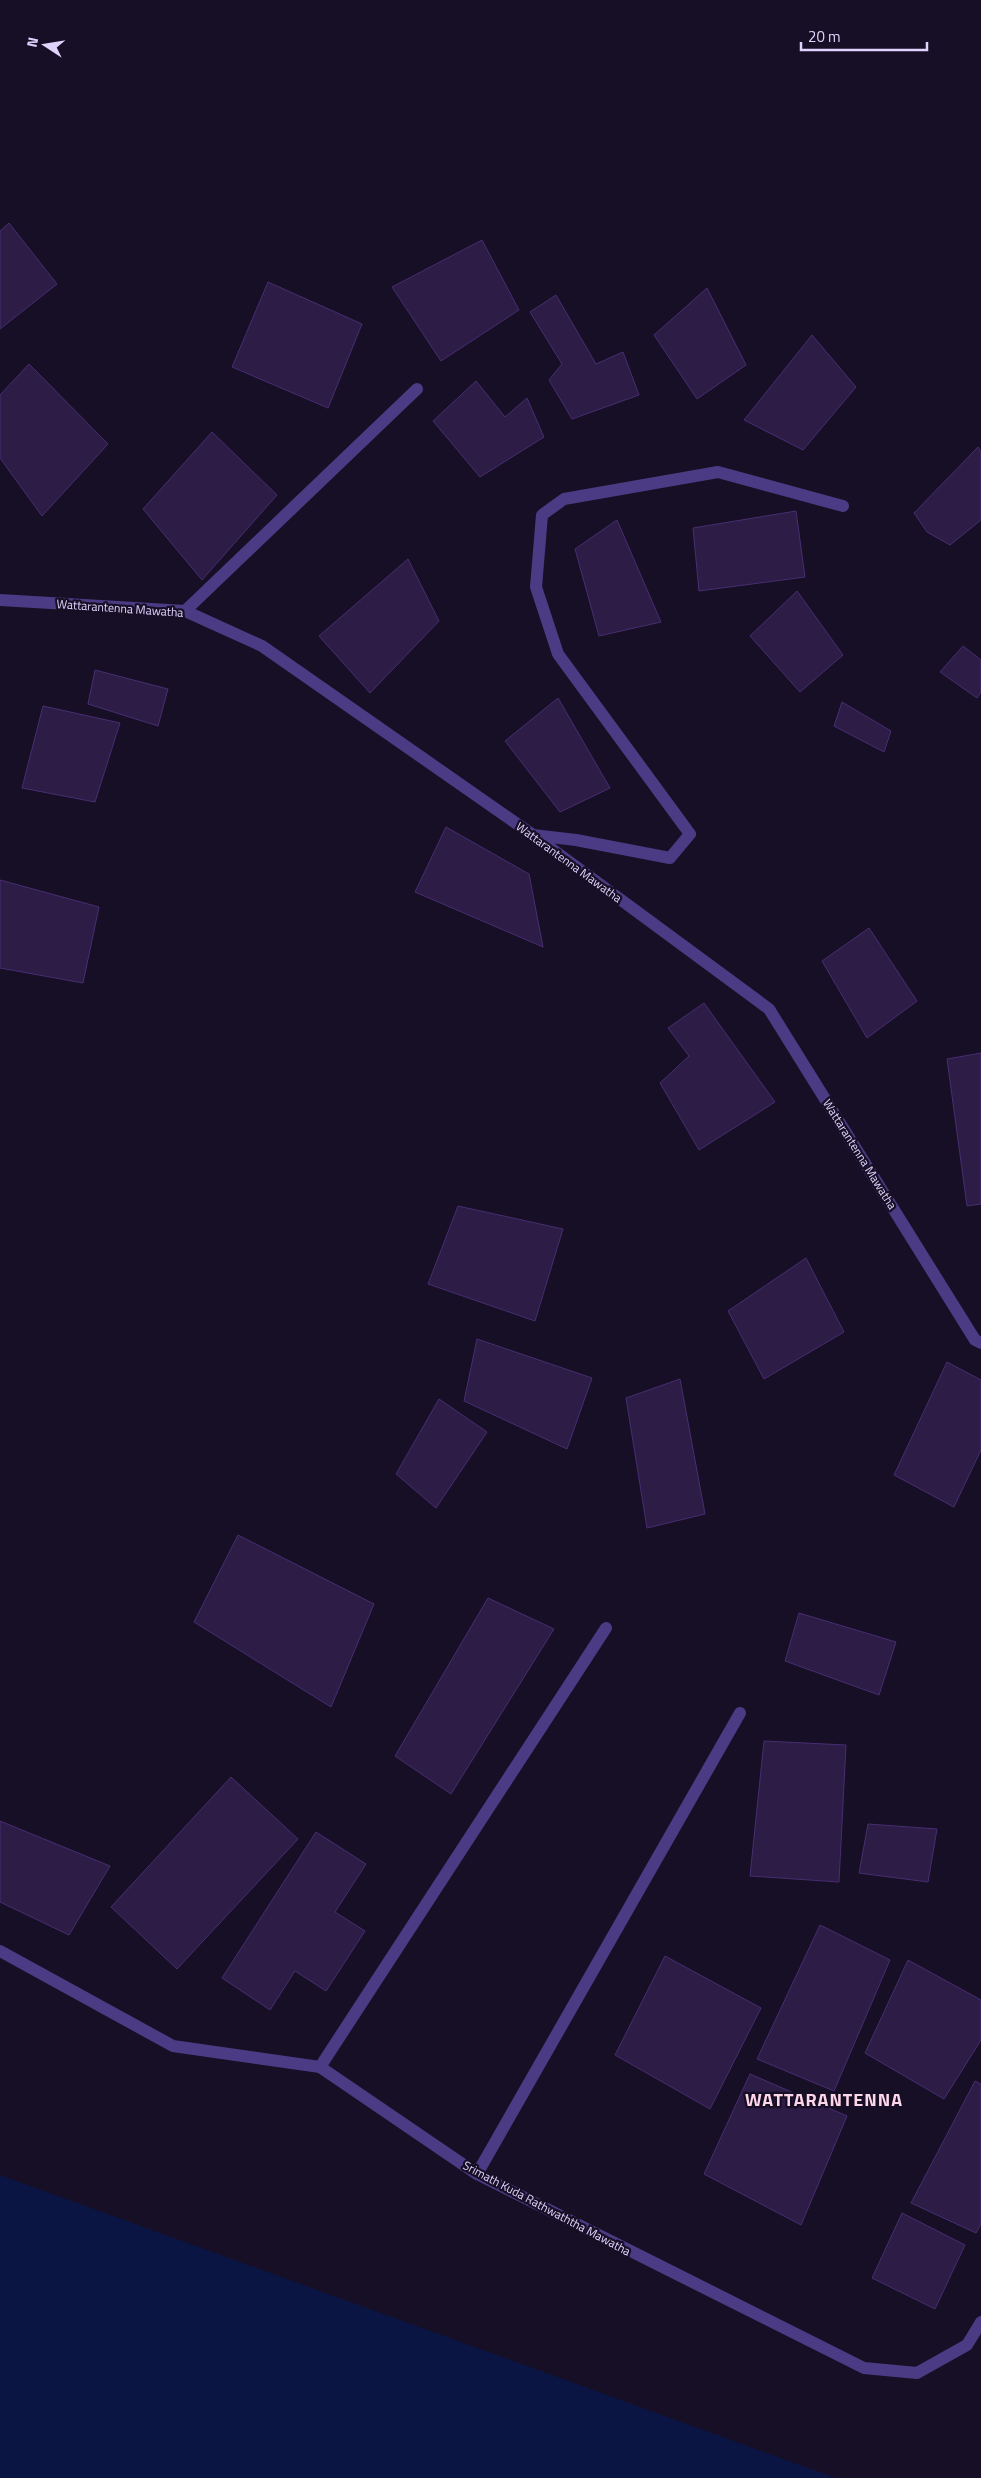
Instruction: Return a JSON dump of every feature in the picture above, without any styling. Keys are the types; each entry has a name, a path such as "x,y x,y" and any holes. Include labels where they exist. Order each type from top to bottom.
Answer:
{"street":[{"path":"185,611 417,388"},
{"path":"533,835 576,840 670,858 690,834 558,654 536,587 542,515 564,499 718,472 843,506"},
{"name":"Wattarantenna Mawatha","path":"0,600 185,611 262,646 533,835 769,1009 975,1340 981,1343"},
{"path":"320,2067 606,1628"},
{"path":"477,2174 740,1713"},
{"name":"Srimath Kuda Rathwaththa Mawatha","path":"0,1951 173,2046 320,2067 477,2174 864,2368 917,2373 967,2345 981,2322"}],"shaded area":[{"path":"0,2175 836,2478 0,2478"}],"building":[{"path":"9,223 57,284 0,329 0,231"},
{"path":"482,240 519,310 441,361 392,287"},
{"path":"268,282 362,324 328,408 232,367"},
{"path":"707,288 746,365 697,399 654,335"},
{"path":"556,295 596,364 623,352 639,395 572,419 549,380 562,364 530,312"},
{"path":"812,335 856,387 803,450 744,420"},
{"path":"29,364 108,444 42,516 0,458 0,395"},
{"path":"476,381 505,417 527,398 544,437 480,477 433,421"},
{"path":"212,432 277,495 202,580 143,509"},
{"path":"978,447 981,452 981,520 950,545 927,532 914,513"},
{"path":"796,511 805,577 699,591 693,528"},
{"path":"617,520 661,622 599,636 575,549"},
{"path":"408,559 439,621 370,693 319,636"},
{"path":"797,591 843,655 800,692 750,636"},
{"path":"963,646 981,660 981,692 977,698 940,672"},
{"path":"95,670 168,689 158,726 88,704"},
{"path":"558,698 610,788 560,812 505,741"},
{"path":"842,702 891,731 884,752 834,726"},
{"path":"43,706 120,723 95,802 22,788"},
{"path":"446,827 529,874 543,947 415,892"},
{"path":"0,880 99,907 83,983 0,968"},
{"path":"869,928 917,1001 867,1038 822,961"},
{"path":"704,1003 775,1102 699,1150 660,1083 689,1056 668,1028"},
{"path":"981,1053 981,1204 967,1206 947,1059"},
{"path":"458,1206 563,1229 535,1321 428,1284"},
{"path":"806,1258 844,1332 764,1379 728,1311"},
{"path":"477,1339 592,1378 567,1449 464,1401"},
{"path":"947,1362 981,1380 981,1450 954,1507 894,1475"},
{"path":"680,1379 705,1514 647,1528 626,1398"},
{"path":"439,1399 487,1432 436,1508 396,1474"},
{"path":"238,1535 374,1604 331,1707 194,1622"},
{"path":"488,1598 554,1629 451,1794 395,1756"},
{"path":"799,1613 896,1642 879,1695 785,1661"},
{"path":"764,1741 846,1745 839,1882 750,1876"},
{"path":"231,1777 298,1839 177,1969 111,1907"},
{"path":"0,1821 110,1866 69,1935 0,1902"},
{"path":"868,1824 937,1829 928,1882 859,1873"},
{"path":"316,1832 366,1864 335,1912 365,1931 326,1991 295,1971 270,2010 222,1978"},
{"path":"820,1925 890,1960 834,2091 757,2059"},
{"path":"665,1956 761,2008 710,2109 615,2055"},
{"path":"908,1960 981,2000 981,2040 944,2099 865,2053"},
{"path":"750,2074 847,2116 801,2225 704,2174"},
{"path":"975,2081 981,2084 981,2224 976,2233 911,2203"},
{"path":"902,2213 965,2245 935,2309 872,2278"}],"district":[{"name":"WATTARANTENNA","path":"824,2099"}]}
